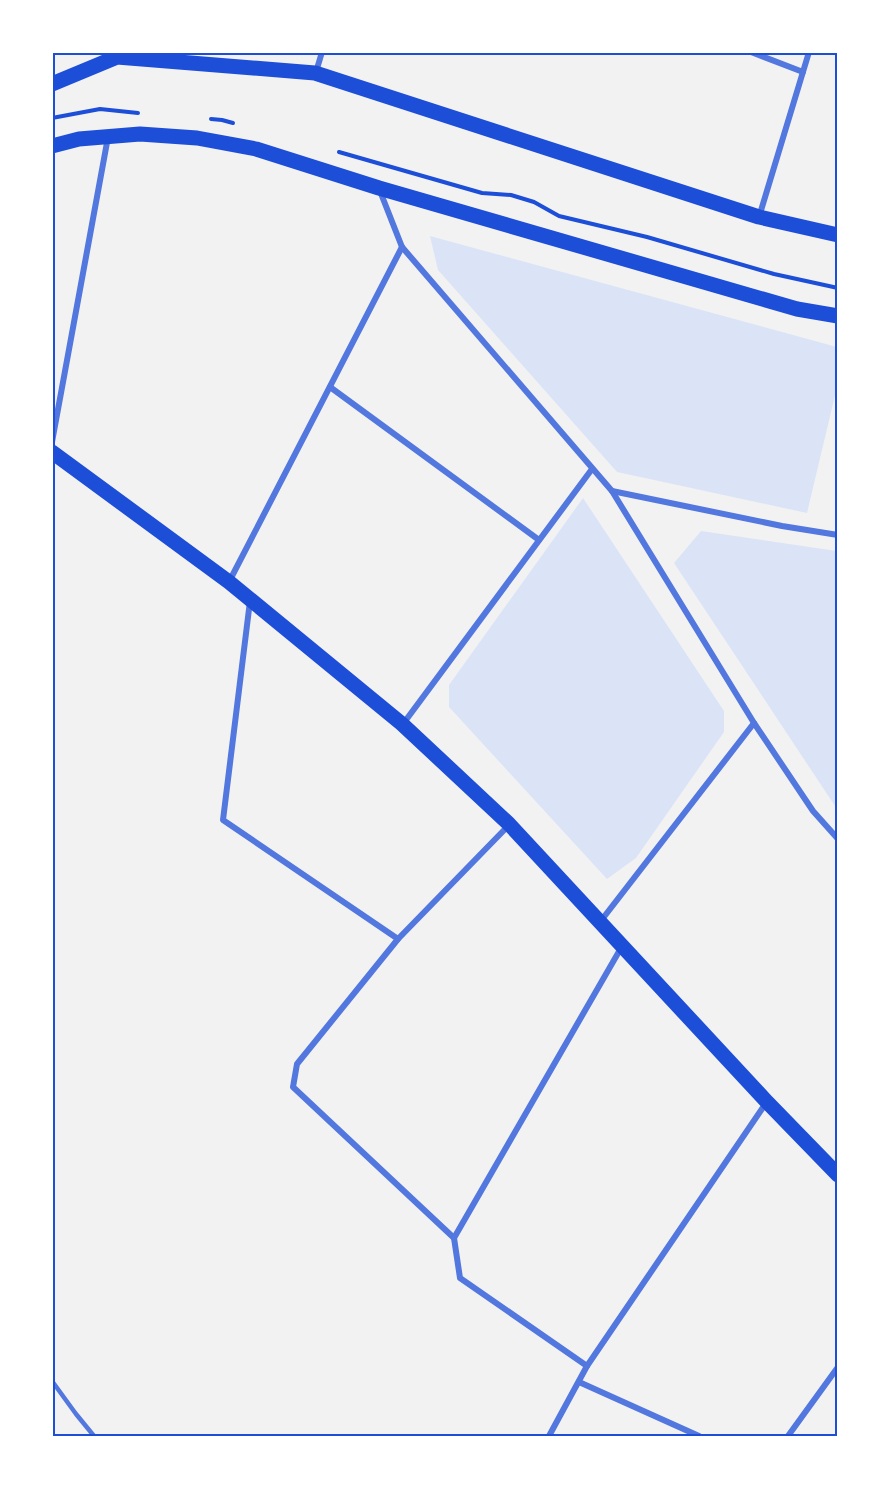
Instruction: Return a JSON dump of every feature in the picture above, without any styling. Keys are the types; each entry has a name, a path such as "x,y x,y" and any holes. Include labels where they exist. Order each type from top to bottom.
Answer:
{"main road":[{"path":"52,84 118,55 315,73 759,217 837,236"},
{"path":"52,146 79,139 140,134 197,138 255,148 379,188 797,309 837,316"},
{"path":"52,452 230,582 402,724 509,824 837,1175"}],"street":[{"path":"315,73 322,52"},
{"path":"752,52 803,72"},
{"path":"759,217 809,52"},
{"path":"52,442 108,136"},
{"path":"379,188 402,248 612,491 754,723 813,811 837,839"},
{"path":"230,582 402,248"},
{"path":"330,387 539,540"},
{"path":"402,724 592,469"},
{"path":"612,491 837,535"},
{"path":"250,599 223,820 398,939"},
{"path":"600,923 754,723"},
{"path":"454,1238 293,1087 297,1064 398,939 509,824"},
{"path":"587,1366 460,1278 454,1238 621,946"},
{"path":"549,1437 587,1366 767,1102"},
{"path":"788,1437 837,1367"},
{"path":"579,1382 699,1437"}],"lane":[{"path":"52,1381 94,1437"}],"shaded area":[{"path":"430,236 837,347 837,387 807,513 617,472 438,270"},
{"path":"583,498 724,711 724,732 636,858 607,879 449,707 449,685"},
{"path":"701,531 837,551 837,809 674,563"}]}
